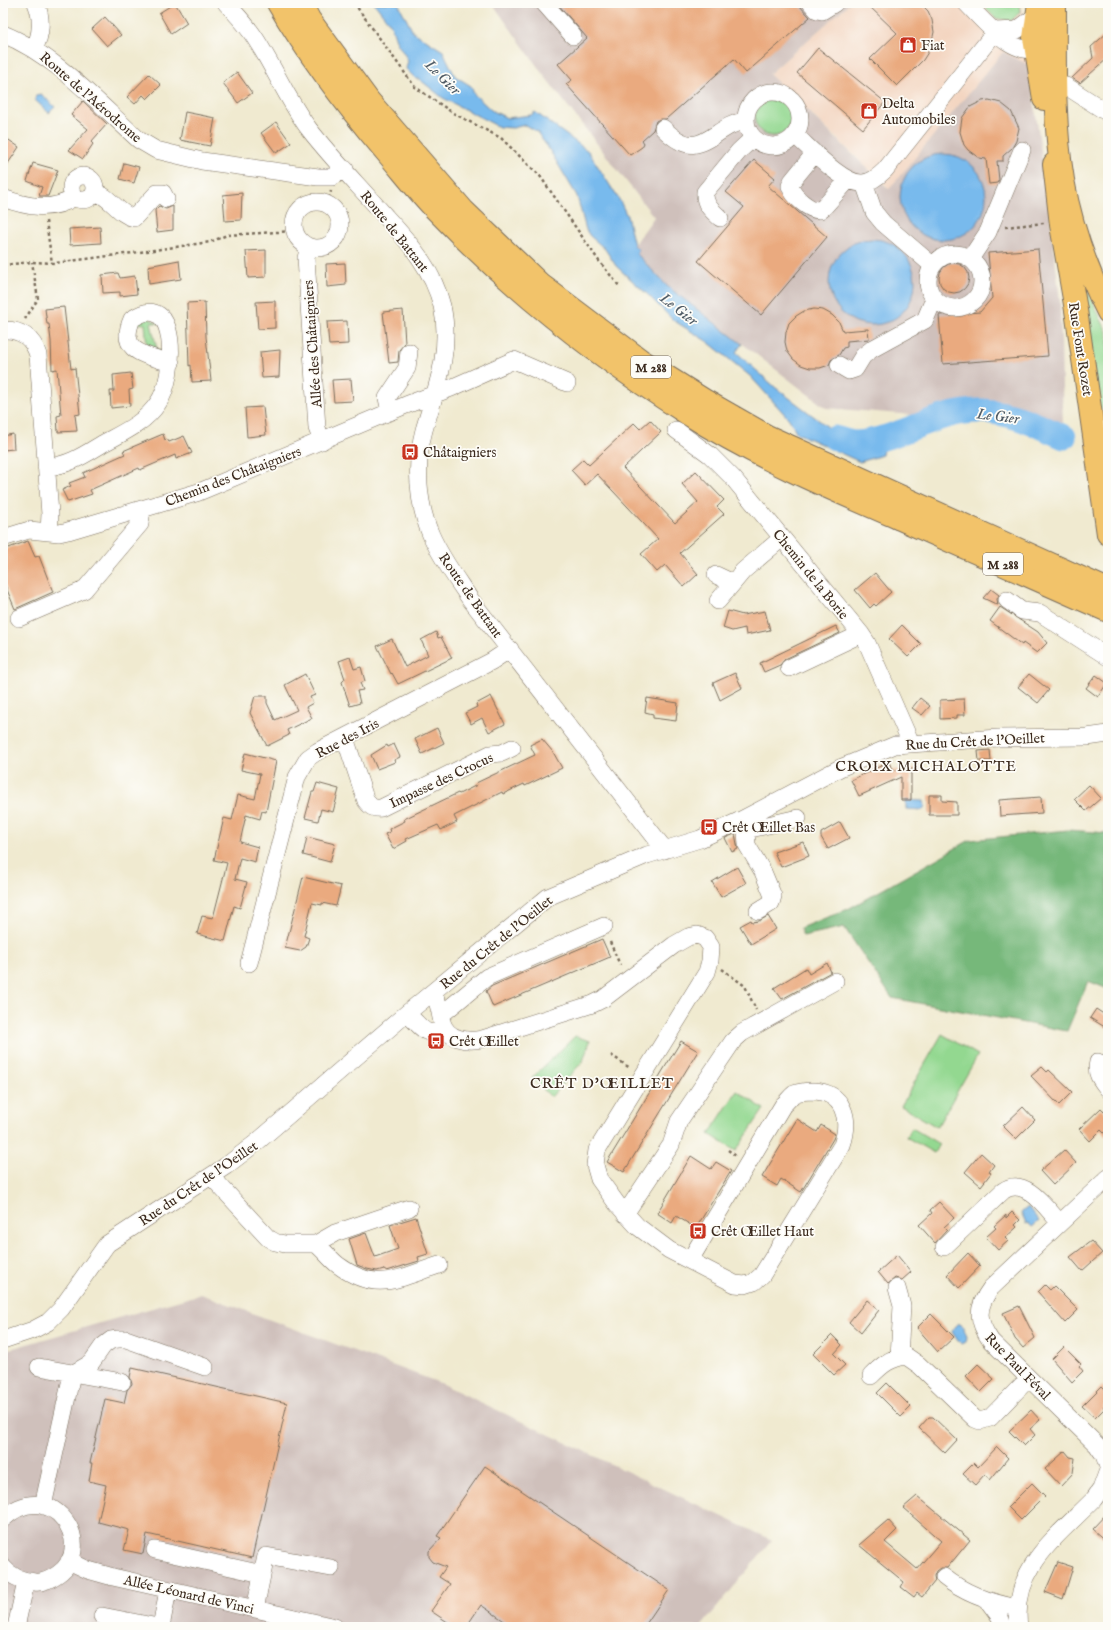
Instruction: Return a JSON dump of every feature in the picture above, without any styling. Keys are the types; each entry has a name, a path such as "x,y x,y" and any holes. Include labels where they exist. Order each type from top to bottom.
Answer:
{"main road":[{"name":"M 288","path":"278,3 292,27 345,104 437,212 508,280 578,337 690,415 792,471 1108,611"},
{"name":"M 288","path":"300,3 309,19 369,101 464,211 540,284 642,361 704,400 766,436 1108,590"},
{"path":"1055,3 1058,172"},
{"path":"1038,9 1034,28 1035,48 1058,172 1090,273 1108,312"},
{"name":"Rue Font Rozet","path":"1058,172 1068,273 1101,430 1108,534"},
{"path":"1076,310 1077,282 1082,276 1090,273"}],"street":[{"path":"34,48 39,38 40,29 36,3"},
{"name":"Route de Battant","path":"226,3 254,37 309,129 421,258 435,282 442,307 445,333 444,359 424,432 418,466 421,499 430,534 448,566 470,599 665,850"},
{"path":"544,3 572,36"},
{"path":"811,3 817,10 822,11 835,3"},
{"path":"966,3 996,32 1015,46 1022,49 1035,48 1048,41 1055,30"},
{"path":"815,153 790,186 794,194 811,209 820,210 856,181 876,178 885,170 996,32 1017,30 1038,9"},
{"name":"Route de l'Aérodrome","path":"3,34 34,48 52,61 139,140 156,150 202,161 318,177 332,177 345,169"},
{"path":"1056,84 1066,86 1108,113"},
{"path":"772,91 780,92 788,96 799,110 799,127 795,135 788,142 779,146 761,144 753,138 748,131 745,121 746,112 750,103 763,93 772,91"},
{"path":"663,128 675,139 684,143 694,144 704,142 714,137 731,124 745,121"},
{"path":"795,135 815,153 856,181 874,212 883,223 932,265"},
{"path":"720,218 710,210 706,204 705,192 739,151 753,138"},
{"path":"970,258 980,247 992,224 1022,150"},
{"path":"3,198 18,204 51,207 63,204 75,198 71,186 72,182 79,176 91,178 95,184 95,192 101,194 128,216 134,218 157,194 163,193 166,199"},
{"path":"320,201 333,208 340,221 337,237 325,246 309,247 298,238 294,231 295,216 305,204 320,201"},
{"name":"Allée des Châtaigniers","path":"309,247 306,258 318,428 322,441"},
{"path":"957,253 970,258 979,268 982,277 982,286 973,301 958,308 941,304 934,299 929,291 927,283 928,273 932,265 939,258 948,254 957,253"},
{"path":"839,365 849,371 855,369 863,356 872,349 925,320 934,299"},
{"path":"10,331 29,338 35,345 38,355 50,514 48,532"},
{"path":"390,412 387,398 407,368 409,352"},
{"name":"Chemin des Châtaigniers","path":"3,538 28,530 68,532 199,492 514,360 567,383"},
{"path":"46,467 70,463 138,423 151,413 166,389 171,363"},
{"name":"Chemin de la Borie","path":"676,430 694,442 724,468 861,634 867,643 912,743"},
{"path":"19,618 84,590 140,524 141,517 139,510"},
{"path":"718,601 743,571 782,538"},
{"path":"716,575 732,583"},
{"path":"1007,600 1022,611 1040,613 1108,657"},
{"path":"789,668 861,634"},
{"name":"Rue des Iris","path":"249,963 297,777 308,758 318,751 492,662 510,649"},
{"path":"1087,737 1108,734"},
{"path":"1087,737 1108,745"},
{"name":"Rue du Crêt de l'Oeillet","path":"3,1340 33,1330 48,1322 61,1309 107,1244 211,1176 257,1142 406,1014 548,897 647,855 744,825 852,763 895,746 912,743 998,738 1087,737"},
{"name":"Impasse des Crocus","path":"345,738 366,801 375,809 381,808 490,754 502,753 512,748"},
{"path":"758,911 771,904 773,896 763,872 747,845 744,825 798,818"},
{"path":"406,1014 426,1032 435,1032 442,1021 487,976 604,926"},
{"path":"432,993 437,999 442,1021 456,1038 474,1041 593,1004 603,999 688,937 697,935 705,938 711,947 710,961 707,972 597,1150 595,1165 599,1179 625,1214 637,1226 669,1250 735,1284 745,1285 754,1282 762,1275 842,1145 847,1131 845,1113 837,1100 824,1091 809,1091 795,1094 783,1105 690,1260"},
{"path":"625,1214 671,1145 679,1121 714,1067 738,1037 834,981"},
{"path":"1098,1062 1098,1076 1108,1089"},
{"path":"211,1176 268,1238 275,1242 316,1244 335,1233 409,1208"},
{"name":"Rue Paul Féval","path":"1108,1178 991,1288 983,1298 980,1310 980,1321 991,1341 1028,1379 1097,1445 1104,1455 1108,1467"},
{"path":"944,1248 1003,1191 1012,1187 1027,1190 1060,1224"},
{"path":"316,1244 338,1264 354,1275 372,1282 390,1281 439,1265"},
{"path":"897,1288 902,1306 899,1357"},
{"path":"43,1506 72,1374 91,1363 103,1346 111,1340 126,1339 205,1367"},
{"path":"871,1376 883,1364 899,1357 906,1356 920,1365 975,1418 980,1421 990,1418 1028,1379"},
{"path":"39,1367 122,1382"},
{"path":"1019,1627 1018,1608 1025,1576 1038,1557 1094,1499 1101,1489 1108,1470"},
{"path":"3,1519 12,1511 23,1506 36,1504 43,1506 60,1514 68,1524 72,1536 73,1549 69,1562 61,1572 51,1579 39,1582 26,1582 14,1577 3,1567"},
{"path":"155,1550 262,1574"},
{"path":"254,1609 266,1556 331,1568"},
{"name":"Allée Léonard de Vinci","path":"69,1562 88,1570 113,1577 334,1627"},
{"path":"944,1577 956,1587 988,1601 1018,1608"},
{"path":"16,1627 26,1582"},
{"path":"102,1616 159,1627 168,1590"},
{"path":"988,1601 1000,1617 1003,1627"}],"path":[{"path":"354,3 415,87 453,113 501,138 540,176 599,261 620,287"},
{"path":"46,217 52,263"},
{"path":"992,224 1001,227 1051,222"},
{"path":"3,265 32,262 52,263 210,242 226,235 294,231"},
{"path":"10,331 38,299 32,262"},
{"path":"610,942 620,965"},
{"path":"710,961 745,986 762,1023"},
{"path":"611,1055 630,1068"}],"shaded area":[{"path":"492,3 850,3 769,74 889,189 1003,52 1029,65 1049,207 1060,301 1063,427 826,408 667,286 636,253 639,250 634,245 654,217 542,73"},
{"path":"850,3 1021,3 1029,65 1003,52 890,189 769,74"},
{"path":"201,1294 440,1383 772,1540 701,1627 3,1627 3,1351"}],"green space":[{"path":"992,3 996,3 1001,7 1005,3 1019,3 1020,12 1011,21 995,18 986,9"},
{"path":"777,100 786,105 790,111 790,125 786,131 777,136 769,136 760,131 756,125 755,114 760,105 766,101"},
{"path":"1083,288 1087,289 1108,334 1108,415 1098,405"},
{"path":"145,317 159,323 151,323 157,350 166,353 147,348 145,324 136,323"},
{"path":"1068,830 1108,833 1108,989 1088,981 1067,1031 892,998 844,927 803,936 800,928 848,909 970,840"},
{"path":"942,1034 978,1055 937,1127 901,1106"},
{"path":"575,1036 590,1041 583,1061 551,1097 532,1078"},
{"path":"737,1091 764,1109 736,1151 709,1134"},
{"path":"912,1128 939,1144 934,1153 906,1137"}],"water":[{"path":"374,3 398,3 413,32 443,51 455,76 471,86 474,94 491,110 507,118 531,115 535,112 588,151 620,201 627,216 634,245 639,250 636,253 667,286 742,344 736,352 776,388 836,433 851,439 884,441 882,455 860,462 797,433 789,419 750,376 708,342 673,320 616,266 605,249 590,236 586,230 577,196 537,132 525,125 513,128 499,127 443,98 419,79 416,79 406,69 408,60 397,43 391,25"},
{"path":"41,94 55,107 49,113 35,100 36,95"},
{"path":"935,154 951,154 960,157 974,166 983,180 986,189 986,205 983,214 974,228 960,237 951,240 935,240 919,233 912,228 907,221 900,205 900,189 907,173 912,166 919,161"},
{"path":"872,239 889,242 903,251 912,265 915,282 912,299 903,313 889,322 872,325 855,322 841,313 832,299 829,282 832,265 841,251 855,242"},
{"path":"906,800 924,801 925,806 923,810 906,809"},
{"path":"1028,1207 1039,1221 1032,1227 1028,1223 1026,1224 1021,1213"},
{"path":"958,1323 963,1326 967,1337 966,1341 962,1343 958,1341 952,1332"}],"building":[{"path":"175,3 187,23 171,34 159,13"},
{"path":"557,3 797,3 810,17 746,73 734,59 666,119 656,121 653,130 642,140 644,143 642,147 630,155 566,84 572,80 558,64 587,38"},
{"name":"Fiat","path":"866,3 920,3 928,11 932,20 934,32 930,49 923,60 897,86 870,59 897,33"},
{"path":"105,17 121,35 107,46 92,29"},
{"path":"1108,32 1108,58 1080,83 1072,78 1093,58 1091,47"},
{"path":"818,48 885,102 863,129 797,73"},
{"path":"237,72 252,93 238,103 223,83"},
{"path":"149,74 161,85 147,99 143,95 135,104 127,97"},
{"path":"989,100 1001,103 1011,111 1019,128 1016,141 1012,148 1003,156 1003,161 997,161 999,180 997,183 989,184 986,159 979,158 968,150 964,145 960,132 962,118 970,107 982,101"},
{"path":"83,101 107,124 91,142 93,144 83,159 69,150 88,129 71,115"},
{"path":"185,112 215,118 210,146 180,140"},
{"path":"276,122 291,143 276,153 261,133"},
{"path":"3,136 19,147 3,171"},
{"path":"754,160 775,178 768,186 827,237 761,315 698,261 744,207 726,192"},
{"path":"33,163 58,170 48,196 39,196 42,187 27,181"},
{"path":"124,163 139,167 134,183 120,179"},
{"path":"242,193 241,220 225,221 223,195"},
{"path":"159,206 166,209 173,206 173,230 157,232 155,210"},
{"path":"100,227 101,243 70,245 69,229"},
{"path":"1038,249 1048,356 943,364 939,315 980,312 992,298 988,253"},
{"path":"266,250 266,277 248,278 246,251"},
{"path":"179,260 181,279 149,284 148,266"},
{"path":"345,263 346,285 327,287 326,264"},
{"path":"954,263 960,264 968,272 968,284 960,292 954,293 948,292 940,284 939,278 940,272 948,264"},
{"path":"118,273 120,278 135,276 137,294 120,296 120,292 103,293 102,275"},
{"path":"275,301 275,328 258,329 256,302"},
{"path":"205,302 206,337 211,381 192,382 191,365 189,366 187,303"},
{"path":"64,307 71,369 75,368 80,414 75,415 77,431 58,432 57,416 61,415 57,369 52,370 51,341 45,309"},
{"path":"814,309 823,310 832,315 839,322 843,331 868,329 869,339 847,341 847,347 843,348 839,355 831,360 829,365 820,368 810,368 801,365 793,359 787,351 785,342 786,332 789,323 796,316 804,311"},
{"path":"403,310 405,343 399,350 398,362 389,363 383,312"},
{"path":"347,321 348,344 329,345 327,322"},
{"path":"280,350 279,377 262,378 260,352"},
{"path":"131,373 133,389 129,390 130,406 111,408 110,391 114,391 113,375"},
{"path":"351,379 353,401 334,402 332,380"},
{"path":"263,407 266,435 247,437 245,408"},
{"path":"650,420 661,432 623,468 675,523 698,502 682,484 696,471 724,500 717,507 724,514 680,553 698,574 684,587 665,565 657,572 641,554 658,539 597,474 585,485 571,470 583,459 589,465 634,423 640,429"},
{"path":"13,434 14,449 3,450 3,436"},
{"path":"163,434 165,440 167,439 169,442 184,436 192,453 176,459 175,455 140,470 139,468 90,490 92,494 68,502 62,490 71,486 69,483 85,477 83,473 125,454 123,451"},
{"path":"28,541 35,557 39,556 53,592 15,609 3,580 3,550"},
{"path":"875,573 891,592 876,606 874,604 870,608 855,590"},
{"path":"991,589 999,595 997,599 998,605 983,598"},
{"path":"1000,607 1038,632 1047,643 1037,653 1023,643 1022,645 990,621"},
{"path":"728,611 743,615 765,611 770,630 746,635 745,628 732,631 723,628"},
{"path":"902,625 921,644 908,657 889,639"},
{"path":"836,626 840,633 785,659 780,665 764,672 760,663"},
{"path":"436,632 438,638 441,637 452,658 398,684 392,673 391,674 377,646 392,639 405,667 428,655 421,640"},
{"path":"350,657 354,669 361,667 365,681 360,683 363,690 357,691 360,703 350,706 342,682 345,679 339,661"},
{"path":"735,673 742,688 720,700 713,683"},
{"path":"305,674 315,695 310,697 313,703 306,707 312,718 287,730 289,735 267,746 250,713 255,696 267,696 267,703 275,720 297,710 285,685"},
{"path":"1029,674 1049,690 1038,703 1018,687"},
{"path":"1096,675 1107,683 1098,697 1086,688"},
{"path":"491,696 505,724 489,732 482,718 471,724 465,713 477,707 476,704"},
{"path":"647,698 678,703 676,721 653,718 653,714 645,712"},
{"path":"920,698 930,706 922,715 912,708"},
{"path":"964,699 965,715 957,715 957,718 940,719 940,700"},
{"path":"437,728 444,743 422,754 415,739"},
{"path":"542,739 553,752 562,768 525,786 524,784 503,794 502,792 454,816 457,822 441,830 438,825 406,839 407,841 393,849 385,834 390,832 389,829 405,821 404,819 458,793 459,794 477,785 476,783 535,755 530,745"},
{"path":"394,744 400,757 394,760 395,762 377,769 371,755 387,745 388,747"},
{"path":"990,750 991,761 979,761 978,751"},
{"path":"245,753 276,761 266,812 262,811 260,819 246,815 240,842 258,847 255,862 240,858 235,879 247,882 240,908 234,906 225,941 197,934 202,916 213,918 227,863 214,860 224,818 232,820 238,795 255,799 260,774 241,770"},
{"path":"889,762 892,770 917,769 911,773 911,800 901,800 901,777 859,796 851,780"},
{"path":"317,783 339,789 333,812 321,809 318,821 305,818 312,792 314,792"},
{"path":"1089,785 1101,798 1086,811 1074,799"},
{"path":"929,795 942,795 942,801 957,802 957,815 929,815"},
{"path":"1041,797 1042,813 1000,816 999,800"},
{"path":"840,822 849,838 828,849 821,837 821,833"},
{"path":"735,834 738,849 732,852 725,838"},
{"path":"307,837 335,844 330,862 303,855"},
{"path":"803,842 809,856 781,867 774,852"},
{"path":"737,867 746,883 721,897 712,882"},
{"path":"303,877 341,886 336,906 322,903 322,905 312,903 304,936 309,938 306,947 300,951 285,948"},
{"path":"768,916 776,929 751,944 740,926 751,920 752,922 759,921"},
{"path":"602,939 610,957 493,1007 486,991 492,986"},
{"path":"827,963 831,972 782,999 774,988 806,968 809,974"},
{"path":"1096,1009 1108,1017 1108,1029 1090,1018"},
{"path":"681,1041 698,1051 624,1172 607,1162"},
{"path":"1042,1067 1047,1072 1049,1070 1072,1092 1059,1105 1031,1076"},
{"path":"1023,1107 1035,1120 1016,1139 1003,1126"},
{"path":"1101,1108 1108,1115 1108,1137 1101,1130 1090,1141 1079,1129"},
{"path":"797,1119 817,1132 821,1125 835,1134 801,1192 781,1179 777,1186 762,1177"},
{"path":"1064,1150 1076,1163 1053,1185 1040,1171"},
{"path":"981,1153 994,1165 989,1172 991,1173 981,1186 965,1172"},
{"path":"691,1156 711,1169 716,1162 731,1171 696,1228 676,1216 672,1223 657,1213"},
{"path":"939,1202 954,1218 944,1227 947,1230 935,1243 919,1225 932,1213 930,1210"},
{"path":"1012,1212 1020,1220 1015,1225 1017,1227 1005,1238 1008,1241 998,1250 986,1237 996,1228 994,1226 1006,1215 1006,1218"},
{"path":"416,1217 428,1254 418,1257 419,1261 387,1271 384,1269 377,1271 367,1269 357,1265 349,1239 366,1233 375,1257 398,1249 390,1225"},
{"path":"1091,1241 1102,1253 1082,1271 1070,1257"},
{"path":"968,1253 980,1266 959,1288 947,1275"},
{"path":"897,1255 911,1272 902,1280 895,1278 888,1284 878,1272"},
{"path":"1045,1285 1050,1290 1054,1286 1078,1310 1065,1323 1038,1292"},
{"path":"867,1300 879,1310 861,1333 849,1322"},
{"path":"1019,1306 1035,1338 1023,1348 1015,1339 1003,1313"},
{"path":"931,1314 954,1337 938,1352 917,1328"},
{"path":"832,1335 842,1345 834,1354 845,1365 834,1375 813,1354"},
{"path":"1064,1347 1081,1364 1079,1366 1083,1371 1072,1382 1052,1359"},
{"path":"978,1364 994,1379 981,1392 966,1376"},
{"path":"132,1368 287,1403 252,1558 147,1534 143,1554 124,1550 129,1530 98,1522 106,1485 89,1481 92,1463 90,1463 105,1399 124,1403 127,1390 132,1384 130,1377"},
{"path":"887,1383 911,1407 901,1417 877,1393"},
{"path":"1102,1386 1108,1392 1108,1402 1103,1407 1105,1408 1095,1418 1082,1406"},
{"path":"1031,1410 1040,1420 1030,1429 1035,1435 1024,1446 1009,1431"},
{"path":"929,1417 933,1417 957,1440 945,1453 919,1428"},
{"path":"997,1447 1008,1458 990,1480 985,1474 975,1485 963,1474 974,1463 978,1467"},
{"path":"1065,1451 1070,1457 1075,1458 1073,1473 1061,1486 1045,1469"},
{"path":"485,1466 669,1590 644,1627 513,1627 481,1605 466,1627 455,1627 431,1611 450,1584 439,1577 446,1567 433,1562 429,1557 429,1551 441,1538 437,1536"},
{"path":"1032,1483 1045,1496 1021,1520 1008,1507"},
{"path":"917,1496 970,1540 947,1568 940,1568 936,1571 934,1576 935,1581 922,1597 917,1593 914,1597 901,1587 904,1582 859,1545 888,1520 897,1530 885,1542 917,1569 941,1541 903,1508"},
{"path":"1108,1512 1108,1543 1092,1529"},
{"path":"1058,1562 1073,1567 1063,1599 1045,1592"}],"waterway":[{"name":"Le Gier","path":"835,438 853,443 872,441 935,419 967,412 983,411 1015,417 1064,437"}],"place":[{"name":"Fiat","path":"908,45"},
{"name":"Delta Automobiles","path":"869,111"},
{"name":"Châtaigniers","path":"410,452"},
{"name":"Crêt Œillet Bas","path":"709,827"},
{"name":"Crêt Œillet","path":"436,1041"},
{"name":"Crêt Œillet Haut","path":"698,1231"}],"district":[{"name":"CROIX MICHALOTTE","path":"926,766"},
{"name":"CRÊT D'ŒILLET","path":"602,1083"}]}
